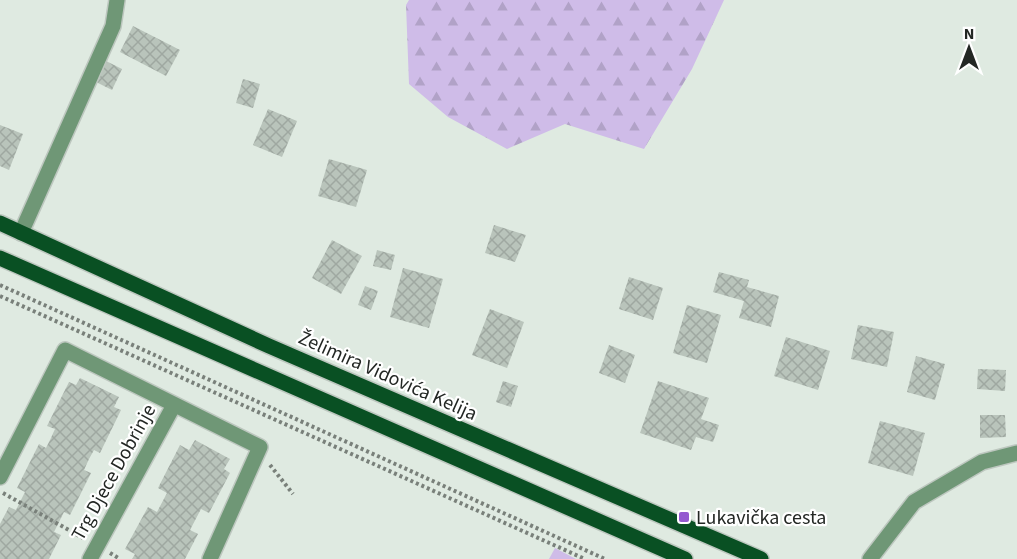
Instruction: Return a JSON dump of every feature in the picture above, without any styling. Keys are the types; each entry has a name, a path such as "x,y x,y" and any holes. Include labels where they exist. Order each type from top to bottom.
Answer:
{"main road":[{"name":"Želimira Vidovića Kelija","path":"0,224 299,359 761,559"},
{"path":"0,258 685,559"}],"street":[{"path":"21,233 113,26 117,0"},
{"path":"0,477 65,350 260,447 210,559"},
{"name":"Trg Djece Dobrinje","path":"94,553 174,405"},
{"path":"870,559 914,502 982,462 1017,453"}],"path":[{"path":"0,285 605,559"},
{"path":"0,296 585,559"},
{"path":"258,451 293,494"},
{"path":"0,491 94,553 120,559"}],"green space":[{"path":"409,0 724,0 692,69 644,149 565,124 507,149 448,117 409,84 406,5"},
{"path":"555,548 576,559 549,559"}],"building":[{"path":"133,26 180,50 166,76 120,52"},
{"path":"106,61 122,69 112,90 96,82"},
{"path":"243,79 260,84 253,108 236,103"},
{"path":"268,109 297,121 282,157 253,145"},
{"path":"0,125 23,134 9,170 0,166"},
{"path":"329,159 367,170 356,207 318,196"},
{"path":"494,225 526,235 515,262 485,253"},
{"path":"332,240 362,256 341,294 312,278"},
{"path":"377,250 395,255 391,270 373,266"},
{"path":"403,268 443,279 429,328 390,317"},
{"path":"719,272 749,280 747,287 779,296 771,327 739,318 744,301 713,292"},
{"path":"629,277 663,288 653,320 619,309"},
{"path":"365,286 378,291 371,310 358,305"},
{"path":"687,305 721,315 707,363 673,353"},
{"path":"490,309 524,322 507,368 472,355"},
{"path":"858,325 894,332 887,367 851,359"},
{"path":"786,337 830,351 818,390 774,376"},
{"path":"609,345 635,355 625,383 599,373"},
{"path":"916,356 945,364 935,400 907,392"},
{"path":"978,369 1006,370 1005,391 977,389"},
{"path":"80,378 119,397 114,407 121,410 100,453 94,450 89,459 84,470 91,473 70,515 64,512 54,532 61,535 49,559 0,559 0,524 9,507 16,510 25,492 17,488 39,444 46,448 50,440 55,429 47,426 69,382 76,385"},
{"path":"503,381 518,386 511,407 496,402"},
{"path":"658,381 709,398 701,419 719,425 713,442 696,437 691,450 640,433"},
{"path":"980,415 1005,415 1006,437 980,438"},
{"path":"880,421 925,433 913,476 868,463"},
{"path":"195,440 230,459 224,469 230,473 209,513 201,509 190,530 198,534 185,559 132,559 135,554 125,549 148,507 157,512 167,493 158,488 180,445 189,450"}],"place":[{"name":"Lukavička cesta","path":"684,517"}]}
